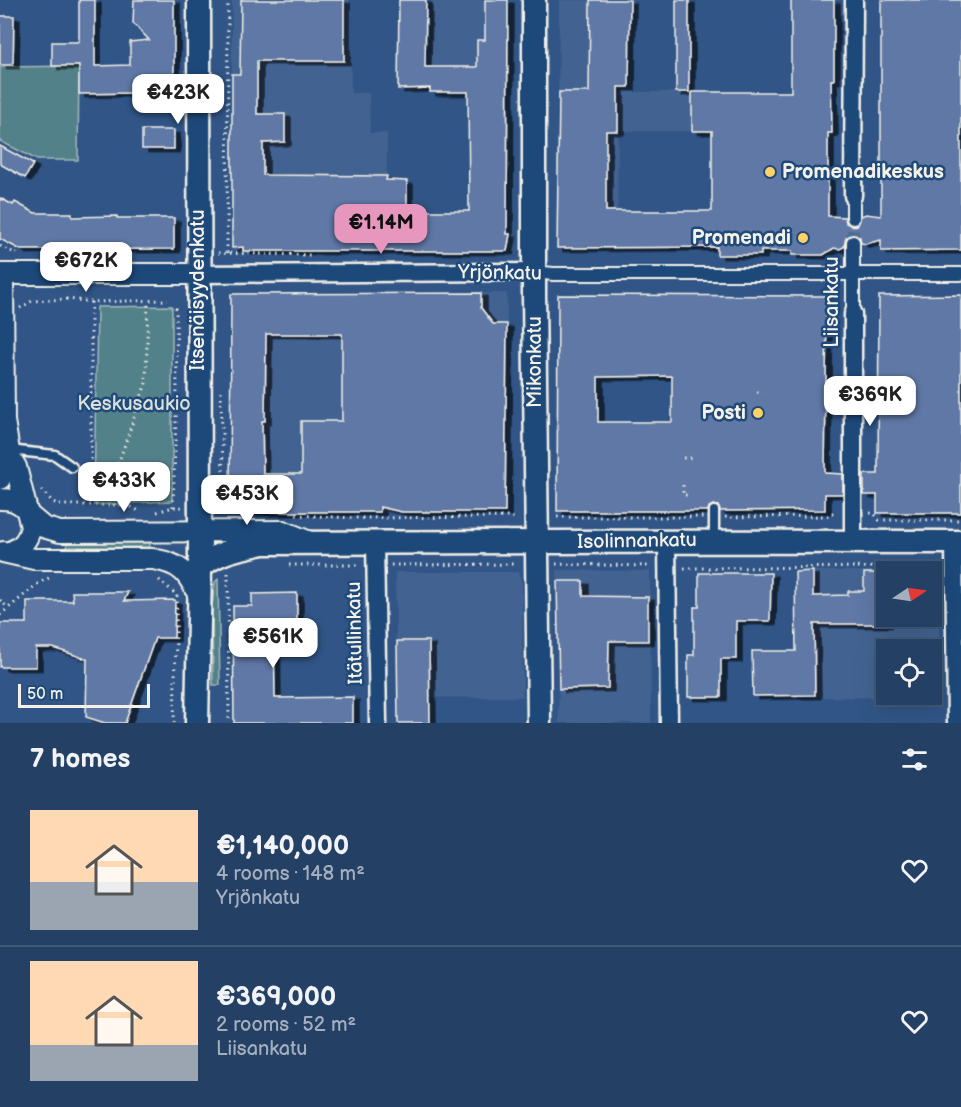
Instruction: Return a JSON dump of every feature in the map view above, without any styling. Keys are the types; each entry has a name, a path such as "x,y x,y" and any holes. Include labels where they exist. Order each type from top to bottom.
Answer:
{"main road":[{"name":"Itsenäisyydenkatu","path":"197,723 200,567 193,532 200,506 199,0"},
{"name":"Mikonkatu","path":"534,0 534,272 539,723"},
{"name":"Isolinnankatu","path":"200,567 228,542 536,543 714,540 958,542"}],"street":[{"path":"853,218 854,0"},
{"name":"Liisankatu","path":"853,242 853,541"},
{"name":"Yrjönkatu","path":"1,274 534,272 554,274 961,274"},
{"path":"1,274 4,421 9,453 3,467 27,512 31,527 24,544 2,552"},
{"path":"0,499 18,502 43,527 60,532 156,522 228,542"},
{"path":"667,541 669,723"},
{"name":"Itätullinkatu","path":"375,542 378,723"},
{"path":"956,723 954,567 958,542"},
{"path":"2,552 34,559 153,559 167,562 189,576 200,598"}],"lane":[{"path":"9,453 55,455 72,467"},
{"path":"714,511 714,540"}],"path":[{"path":"227,254 228,0"},
{"path":"3,308 22,308 32,301 68,299 91,302 168,300"},
{"path":"114,505 114,476 147,383 148,301"},
{"path":"91,302 91,505"},
{"path":"173,507 177,390 176,306"},
{"path":"221,386 223,512 228,522 229,723"},
{"path":"757,392 763,393"},
{"path":"683,458 690,458"},
{"path":"91,477 114,476"},
{"path":"10,479 30,479 53,502 60,505 128,505 156,522 173,507 200,506 223,512"},
{"path":"683,485 683,495 690,495"},
{"path":"852,513 874,513 879,520 961,520"},
{"path":"153,559 152,574 177,596 174,723"},
{"path":"559,564 650,565 653,568 954,567"},
{"path":"0,615 40,582 51,577"},
{"path":"0,600 8,608"}],"shaded area":[{"path":"232,0 350,0 351,93 369,93 370,133 387,133 386,250 232,251"},
{"path":"431,0 508,0 508,92 430,92"},
{"path":"559,0 604,0 604,92 830,92 831,250 823,255 792,251 762,251 761,255 717,255 717,247 712,247 711,131 618,131 617,247 557,248"},
{"path":"507,293 505,512 230,512 231,294"},
{"path":"557,570 650,571 651,723 559,723"},
{"path":"813,571 876,571 876,627 939,627 939,639 876,639 876,698 813,697"},
{"path":"395,572 518,572 522,583 523,697 397,698"}],"green space":[{"path":"79,66 78,160 37,160 0,141 0,67"},
{"name":"Keskusaukio","path":"172,306 172,501 94,505 97,307"},
{"path":"66,538 150,539 150,547 67,547"},
{"path":"218,579 220,685 213,685 212,606 215,582"}],"building":[{"path":"79,0 95,0 95,66 130,65 130,42 149,40 133,23 134,0 174,0 174,91 150,91 149,97 133,97 132,93 79,94 79,66 52,66 52,42 79,42"},
{"path":"241,0 344,0 344,61 257,61 257,114 285,114 285,142 263,143 263,175 387,176 386,180 407,181 407,211 469,211 468,92 430,92 430,88 398,89 399,0 426,0 425,67 477,67 477,40 485,40 485,0 508,0 507,234 510,234 507,251 243,251 243,247 232,248 232,74 240,74"},
{"path":"590,0 630,0 629,87 618,87 618,131 606,131 606,211 712,211 712,131 692,131 692,92 791,92 791,0 834,0 832,133 828,133 828,216 845,217 846,223 852,226 858,225 861,216 866,214 881,216 881,0 961,0 961,250 881,251 881,240 865,244 861,243 860,237 854,234 846,237 844,247 834,248 823,255 792,255 792,251 761,251 761,255 717,255 717,247 557,248 559,92 589,92"},
{"path":"676,0 689,0 689,92 676,92"},
{"path":"0,16 14,16 13,65 0,65"},
{"path":"142,130 174,130 174,149 142,149"},
{"path":"0,146 33,164 25,178 0,164"},
{"path":"0,198 13,205 15,202 35,213 72,213 72,217 174,218 174,249 21,250 0,239"},
{"path":"481,293 481,308 493,324 507,324 505,512 402,512 380,507 380,512 230,512 231,294","holes":["266,334 342,334 342,421 301,421 301,474 263,474 262,421 265,421"]},
{"path":"558,295 827,296 825,473 843,474 843,494 825,494 825,510 720,511 718,506 713,505 708,511 557,511","holes":["672,376 672,422 598,422 598,377"]},
{"path":"961,295 961,513 877,513 877,495 864,495 864,474 878,474 879,296"},
{"path":"813,571 813,596 848,595 848,591 864,591 864,573 876,573 876,624 814,624 815,695 753,696 752,651 796,651 795,572"},
{"path":"699,573 771,573 770,621 736,621 736,659 721,659 721,697 688,697 688,655 694,655 694,607 699,607"},
{"path":"557,581 583,581 583,596 648,597 648,641 609,641 608,688 559,689"},
{"path":"72,592 128,592 124,601 175,600 174,638 155,638 125,723 105,723 86,717 87,659 53,648 36,648 36,667 0,667 0,623 27,623 27,601 73,601"},
{"path":"297,593 297,625 274,625 275,698 353,697 353,723 234,723 233,606 252,606 252,594"},
{"path":"397,641 429,641 430,723 398,723"}],"tunnel":[{"path":"853,218 853,242"}],"place":[{"name":"Promenadikeskus","path":"770,172"},
{"name":"Promenadi","path":"803,238"},
{"name":"Posti","path":"758,413"}]}
